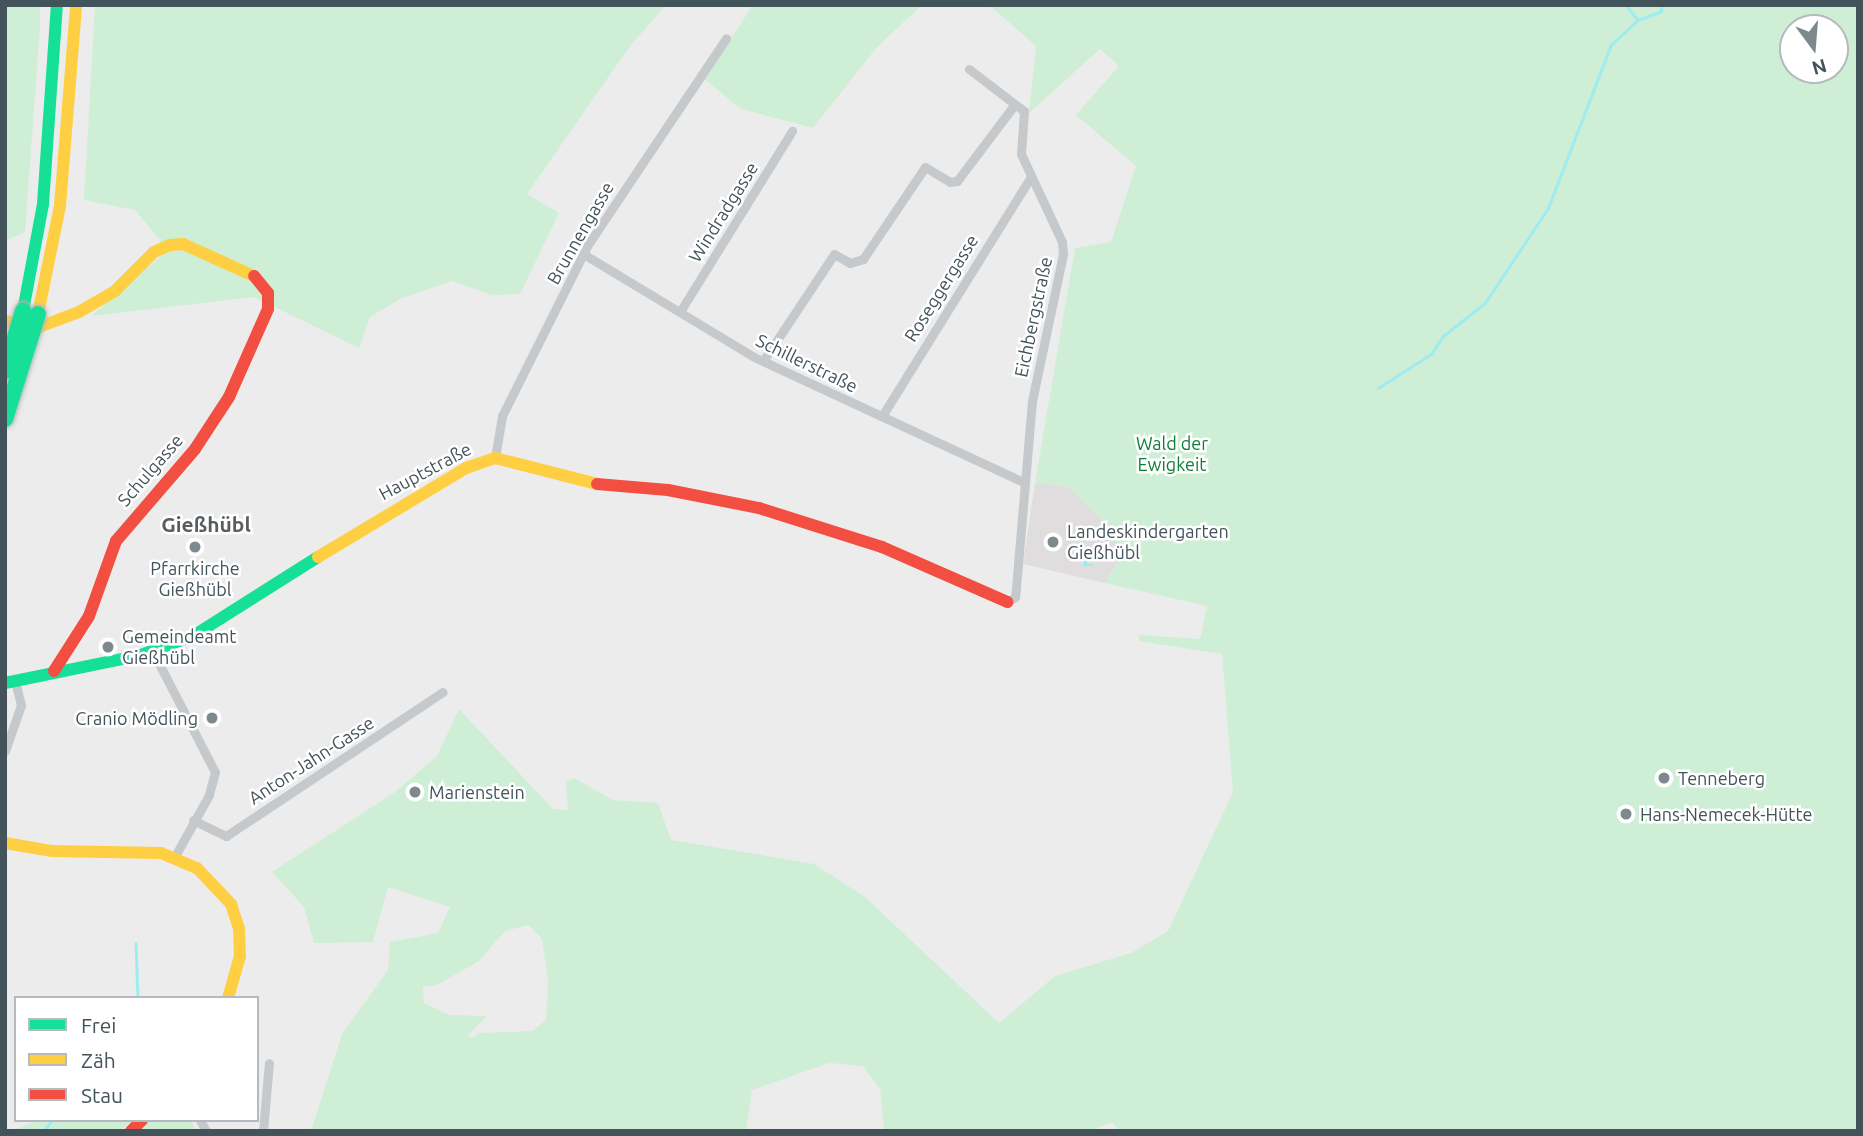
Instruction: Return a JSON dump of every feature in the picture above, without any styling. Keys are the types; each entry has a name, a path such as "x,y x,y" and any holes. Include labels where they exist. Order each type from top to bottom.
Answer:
{"main road":[{"path":"5,371 31,313 43,204 57,5"},
{"path":"5,419 60,206 76,5"},
{"name":"Schulgasse","path":"5,321 39,327 79,312 115,290 154,252 183,244 251,273 268,293 268,309 229,397 195,449 116,541 89,616 54,671"},
{"name":"Hauptstraße","path":"10,682 153,652 214,626 398,506 495,458 592,484 668,490 759,508 882,547 1007,602"},
{"path":"5,843 52,850 146,851 175,856 208,877 231,904 241,939 230,995"}],"street":[{"name":"Brunnengasse","path":"495,458 502,416 584,255 726,38"},
{"path":"763,361 834,254 850,263 863,259 926,167 950,182 957,181 1015,104 969,69"},
{"name":"Eichbergstraße","path":"1007,602 1015,597 1032,401 1063,254 1062,242 1021,154 1024,111 1015,104"},
{"name":"Windradgasse","path":"681,310 792,131"},
{"name":"Roseggergasse","path":"882,416 1031,177"},
{"name":"Schillerstraße","path":"584,255 681,310 763,361 1025,483"},
{"path":"153,652 215,772 209,795 175,856"},
{"path":"5,751 21,705 10,682"},
{"name":"Anton-Jahn-Gasse","path":"193,820 226,836 443,692"},
{"path":"264,1131 269,1063"}],"shaded area":[{"path":"1035,483 1069,487 1105,522 1122,555 1105,583 1023,564"}],"green space":[{"path":"5,5 40,5 40,27 25,232 5,241"},
{"path":"95,5 666,5 630,46 527,194 559,213 520,294 492,295 452,281 400,299 370,317 359,348 254,297 91,316 159,258 160,240 135,210 84,200"},
{"path":"753,5 922,5 877,47 813,128 741,109 704,79"},
{"name":"Wald der Ewigkeit","path":"989,5 1858,5 1858,1131 1120,1131 1112,1122 1089,1131 884,1131 880,1089 863,1066 829,1063 752,1090 746,1131 311,1131 342,1034 388,970 390,942 438,933 450,907 388,887 373,942 314,943 304,907 272,872 395,792 437,756 459,709 553,809 568,810 566,782 574,778 613,800 658,803 671,840 814,864 865,897 999,1023 1055,976 1131,953 1168,931 1233,792 1222,654 1139,641 1139,635 1200,639 1207,606 1105,583 1122,555 1105,522 1069,487 1035,483 1075,248 1111,242 1136,166 1076,115 1119,66 1100,49 1029,113 1036,46","holes":["529,925 542,939 548,980 546,1020 532,1031 479,1033 472,1038 468,1035 487,1016 449,1015 424,1003 423,987 437,985 479,961 505,931"]},
{"path":"34,1122 130,1122 120,1131 11,1131"},
{"path":"147,1122 191,1122 197,1131 137,1131"}],"waterway":[{"path":"1626,5 1637,19"},
{"path":"1378,388 1431,354 1443,336 1485,303 1548,208 1611,45 1638,20 1661,11 1661,5"},
{"path":"1086,560 1085,565 1093,565"},
{"path":"136,943 138,996"},
{"path":"44,1131 51,1122"}],"traffic: fast":[{"path":"23,311 43,204 57,5"},
{"path":"5,371 23,311"},
{"path":"5,419 38,314"},
{"path":"5,683 141,655 193,636 318,557"}],"traffic: slow":[{"path":"38,314 60,206 76,5"},
{"path":"5,321 39,327 79,312 115,291 154,252 170,245 183,244 254,276"},
{"path":"318,557 466,468 495,458 597,484"},
{"path":"5,843 52,851 161,853 197,868 231,904 239,928 240,956 229,996"}],"traffic: jam":[{"path":"54,671 89,616 116,541 195,449 229,397 268,309 268,293 254,276"},
{"path":"597,484 668,490 759,508 882,547 1007,602"},
{"path":"131,1131 140,1122"}],"place":[{"name":"Landeskindergarten Gießhübl","path":"1053,542"},
{"name":"Pfarrkirche Gießhübl","path":"195,547"},
{"name":"Gemeindeamt Gießhübl","path":"108,647"},
{"name":"Cranio Mödling","path":"212,718"},
{"name":"Tenneberg","path":"1664,778"},
{"name":"Marienstein","path":"415,792"},
{"name":"Hans-Nemecek-Hütte","path":"1626,814"}],"district":[{"name":"Gießhübl","path":"206,524"}]}
